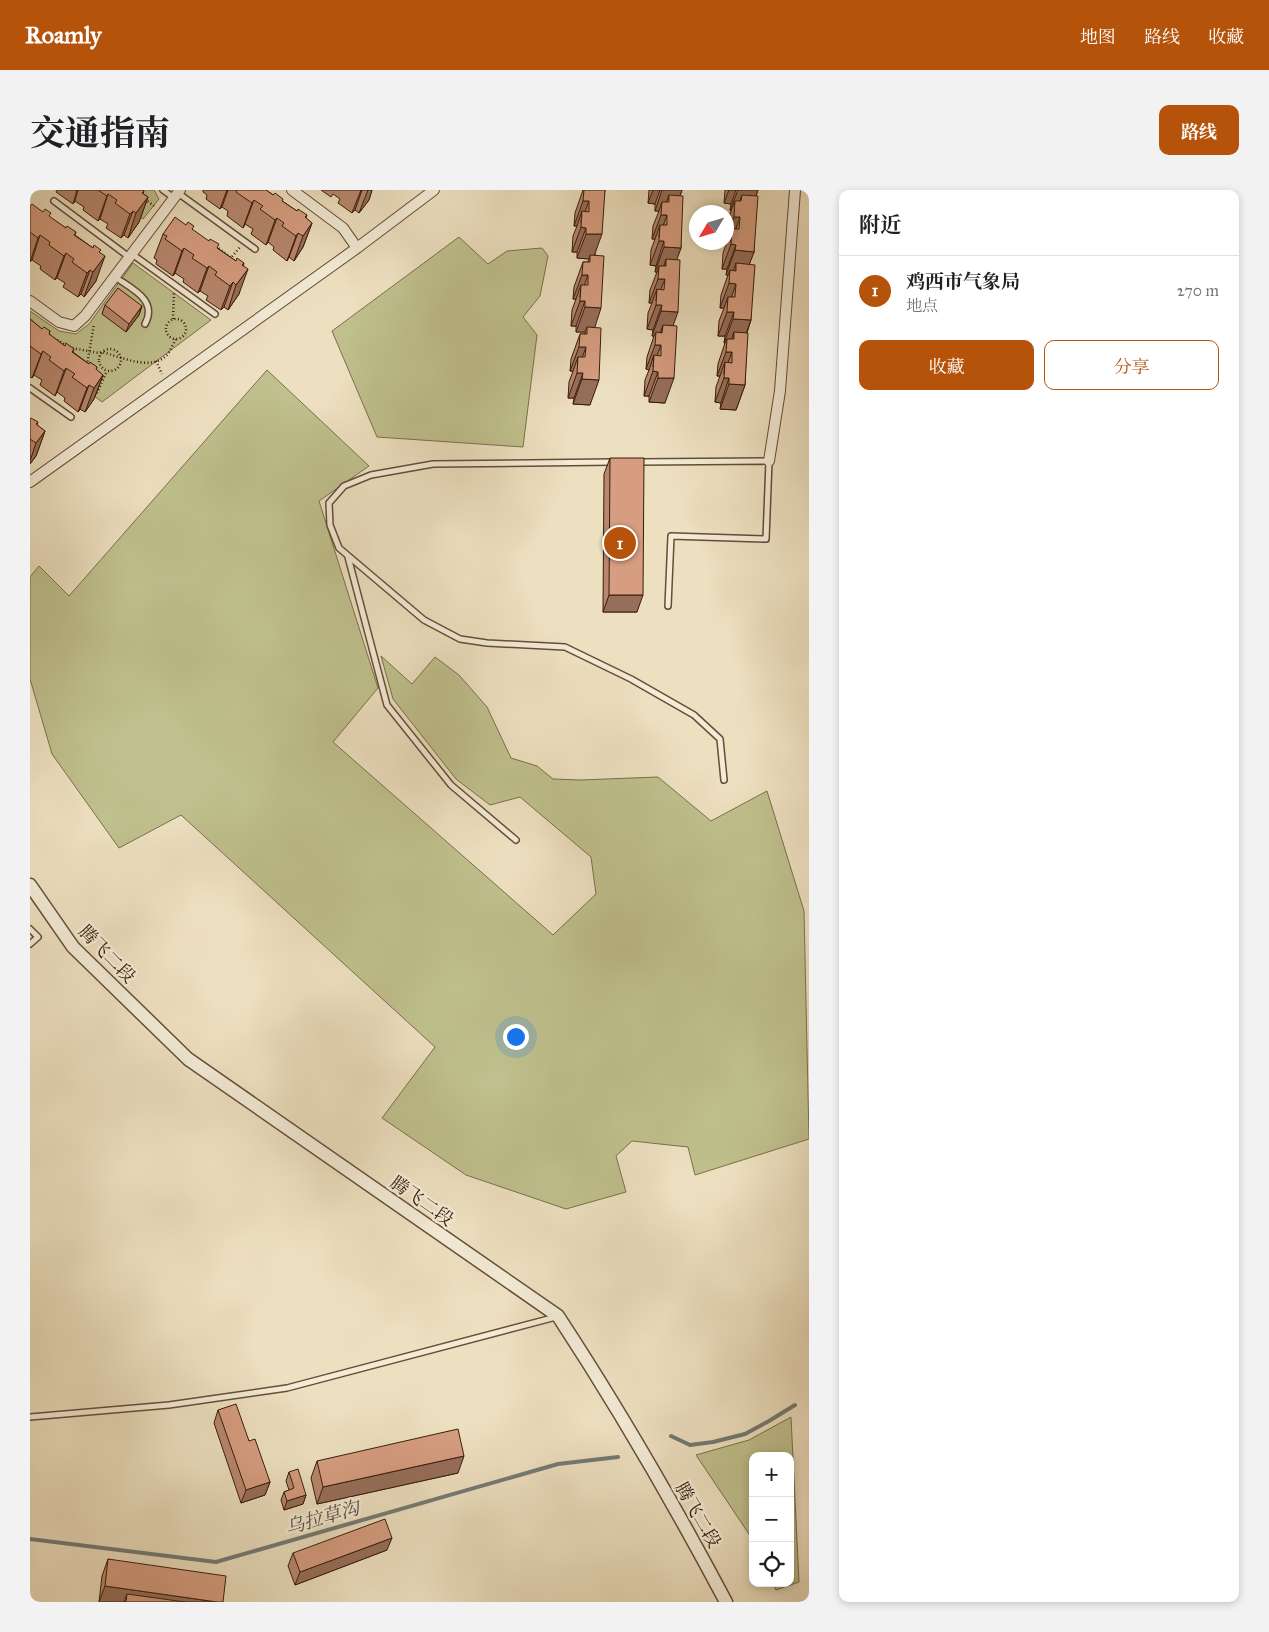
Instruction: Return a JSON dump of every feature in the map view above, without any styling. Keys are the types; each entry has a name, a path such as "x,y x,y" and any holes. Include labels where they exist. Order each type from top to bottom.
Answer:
{"street":[{"path":"292,190 343,228 357,248"},
{"path":"30,482 357,248 434,190"},
{"path":"769,461 780,391 795,190"},
{"path":"30,301 59,322 74,326 100,297 178,193"},
{"name":"腾飞二段","path":"30,885 73,947 188,1059 558,1316 603,1386 694,1541 726,1602"}],"lane":[{"path":"163,190 178,193 255,249"},
{"path":"54,201 215,314"},
{"path":"115,276 144,298 150,307 149,316 145,324"},
{"path":"30,388 71,417"},
{"path":"631,462 769,461 766,539 671,536 668,606"},
{"path":"621,462 433,464 371,475 344,486 329,503 330,525 339,548 348,556 424,620 460,639 486,643 566,647 631,679 694,714 720,738 724,780"},
{"path":"348,556 387,705 451,785 516,840"},
{"path":"30,929 38,937 30,944"},
{"path":"30,1417 169,1405 287,1388 558,1316"}],"path":[{"path":"140,195 154,206"},
{"path":"216,246 231,258 244,242"},
{"path":"173,319 174,284"},
{"path":"87,369 86,362 90,352 100,297"},
{"path":"173,319 183,322 186,331 182,336 170,337 166,328 173,319"},
{"path":"55,340 72,348 90,352 102,352 148,364 156,362 166,355 176,338"},
{"path":"102,352 100,363 107,371 118,368 121,357"},
{"path":"156,362 166,383"},
{"path":"93,389 96,395 107,371"}],"green space":[{"path":"103,190 154,190 159,199 143,219"},
{"path":"459,237 488,264 507,251 542,248 548,256 540,296 523,317 537,335 523,447 377,437 332,331"},
{"path":"133,263 211,320 102,402 30,347 30,311 59,331 76,334 89,324"},
{"path":"267,370 369,466 319,501 378,688 333,742 553,935 596,894 591,857 520,797 490,805 456,779 393,699 381,656 412,684 435,657 459,675 487,707 511,758 537,766 553,779 580,780 658,777 711,821 767,791 804,911 809,1139 695,1175 688,1147 632,1141 616,1156 626,1192 566,1209 466,1175 382,1118 435,1047 181,815 119,848 52,754 30,679 30,577 39,566 69,596"},
{"path":"791,1417 793,1452 749,1452 749,1534 696,1455 749,1440"},
{"path":"794,1479 799,1582 794,1584"}],"building":[{"path":"98,190 143,190 142,193 148,197 136,213 133,211 130,214 115,203 117,200"},
{"path":"237,190 266,190 273,195 275,193 283,199 282,201 307,215 305,217 312,223 303,236 298,233 296,236 282,226 284,223 277,218 275,220 260,209 263,206 254,200 252,203 236,192"},
{"path":"584,190 605,190 602,234 586,234 586,228 581,227 582,211 589,212 589,201 583,201"},
{"path":"669,195 683,196 681,248 664,247 664,241 659,241 660,225 667,225 667,215 661,215 662,202 669,202"},
{"path":"742,195 758,196 754,252 735,250 734,229 739,229 740,217 734,217 735,201 741,201"},
{"path":"32,204 43,212 45,209 51,213 49,216 66,228 67,226 76,232 74,235 93,248 94,245 101,250 99,252 105,256 93,272 90,270 87,273 72,262 74,259 66,253 64,256 49,245 50,242 40,235 38,238 30,232 30,206"},
{"path":"175,217 186,225 188,222 194,226 192,229 209,241 210,239 219,244 217,248 236,261 237,258 244,263 242,265 248,269 236,285 233,282 230,286 215,275 217,272 209,266 207,268 192,258 194,255 184,248 182,251 165,239 167,236 163,234"},
{"path":"590,255 604,256 601,308 585,307 585,301 580,301 581,285 588,285 588,275 582,275 583,262 590,262"},
{"path":"666,259 680,260 678,312 661,311 662,305 656,305 657,289 664,290 665,279 658,279 659,266 666,266"},
{"path":"736,263 755,265 751,320 733,319 734,312 727,312 728,297 735,297 736,284 729,283 730,270 736,271"},
{"path":"118,288 142,306 129,324 105,305"},
{"path":"30,319 42,329 44,327 50,331 49,334 65,346 66,343 74,349 72,352 89,364 90,362 97,367 96,369 103,375 94,388 89,385 87,388 72,377 75,374 66,368 64,371 49,360 51,357 43,351 41,354 30,346"},
{"path":"663,325 677,326 674,378 658,378 658,372 653,371 654,355 661,356 661,345 655,345 656,332 662,333"},
{"path":"587,327 601,328 599,380 582,379 583,373 577,373 578,357 585,357 586,347 579,347 580,334 587,334"},
{"path":"734,332 748,333 745,385 729,384 729,378 724,378 725,362 732,363 732,352 726,352 727,339 734,339"},
{"path":"31,418 38,422 36,424 45,431 36,443 30,439"},
{"path":"610,458 644,458 643,595 609,595"},
{"path":"236,1404 249,1441 255,1439 270,1482 246,1490 218,1410"},
{"path":"458,1429 464,1456 323,1487 317,1461"},
{"path":"298,1469 306,1495 287,1501 284,1492 294,1488 289,1472"},
{"path":"385,1519 392,1538 300,1572 293,1553"},
{"path":"108,1559 226,1576 223,1602 105,1586"},
{"path":"127,1594 185,1602 126,1602"}],"waterway":[{"path":"671,1436 690,1445 713,1442 745,1434 795,1405"},
{"name":"乌拉草沟","path":"30,1539 216,1562 558,1464 618,1457"}],"place":[{"name":"鸡西市气象局","path":"620,543"}]}
